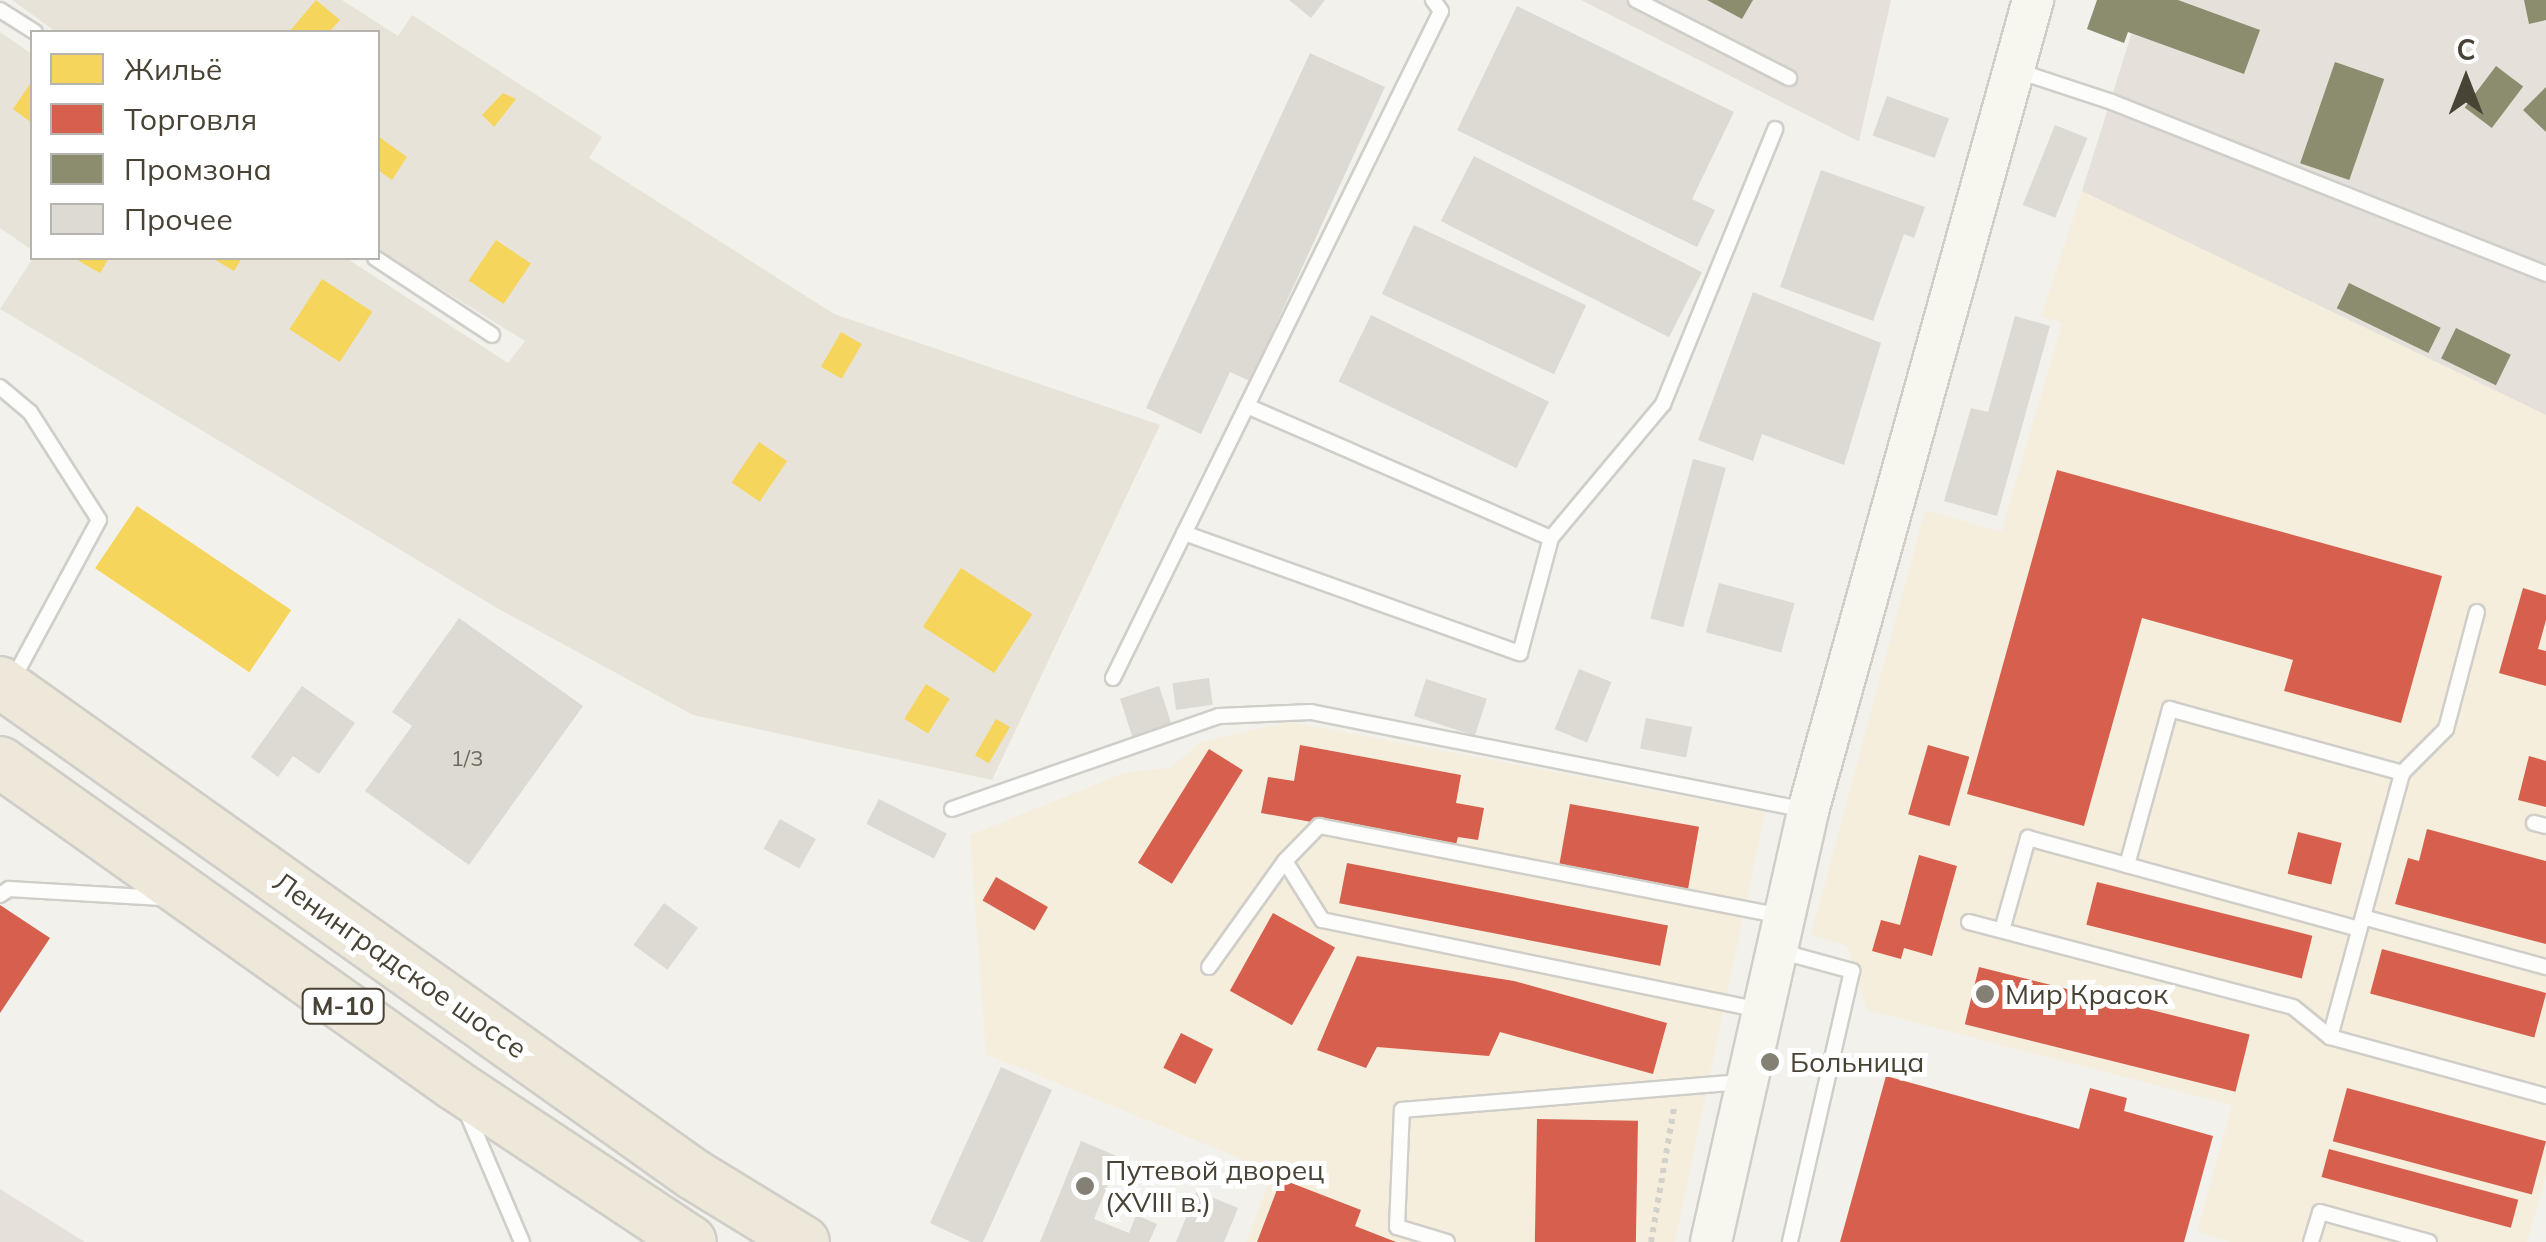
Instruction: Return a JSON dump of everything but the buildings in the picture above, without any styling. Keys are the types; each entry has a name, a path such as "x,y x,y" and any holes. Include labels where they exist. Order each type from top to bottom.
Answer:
{"highway":[{"name":"Ленинградское шоссе","path":"4,685 693,1174 804,1242"},
{"name":"М-10","path":"0,762 455,1085 691,1242"}],"main road":[{"path":"1711,1242 1808,810 2034,0"}],"lane":[{"path":"1113,678 1441,11 1433,0"},
{"path":"1636,0 1790,78"},
{"path":"0,10 32,30"},
{"path":"2014,70 2112,102 2546,274"},
{"path":"1184,534 1520,653 1550,538 1663,404 1776,129"},
{"path":"377,260 492,336"},
{"path":"0,387 30,412 98,520 4,685"},
{"path":"1246,406 1550,538"},
{"path":"2330,1037 2402,773 2446,728 2478,612"},
{"path":"2127,865 2170,709 2402,773"},
{"path":"952,810 1219,716 1311,712 1808,810"},
{"path":"1209,966 1285,861 1320,826 1779,933 1852,971 1790,1242"},
{"path":"2002,930 2028,838 2546,967"},
{"path":"1285,861 1322,920 1761,1010"},
{"path":"0,895 9,889 175,898 199,905"},
{"path":"1969,922 2293,1007 2330,1037 2546,1096"},
{"path":"1447,1242 1398,1227 1402,1110 1744,1082"},
{"path":"455,1085 522,1242"},
{"path":"2311,1242 2320,1212 2428,1242"}],"path":[{"path":"1651,1242 1677,1087"}],"shaded area":[{"path":"12,0 342,0 398,36 412,15 602,137 589,158 834,314 1160,425 992,780 693,715 497,608 0,309 32,260 349,260 508,363 525,341 380,251 380,30 53,30"},
{"path":"1581,0 1891,0 1859,141 1858,141"},
{"path":"2142,0 2546,0 2546,415 2082,191"},
{"path":"0,32 30,53 30,249 0,228"},
{"path":"2082,191 2546,415 2546,1175 2527,1242 2231,1242 2197,1232 2232,1105 1867,1010 1847,946 1811,935 1925,510 2001,532 2062,323 2041,316"},
{"path":"1290,722 1765,812 1675,1242 1246,1242 1273,1172 986,1054 970,835 1124,773 1170,768 1201,742"},
{"path":"0,1189 85,1242 0,1242"}],"place":[{"name":"Мир Красок","path":"1985,994"},
{"name":"Больница","path":"1770,1062"},
{"name":"Путевой дворец (XVIII в.)","path":"1085,1186"}]}
